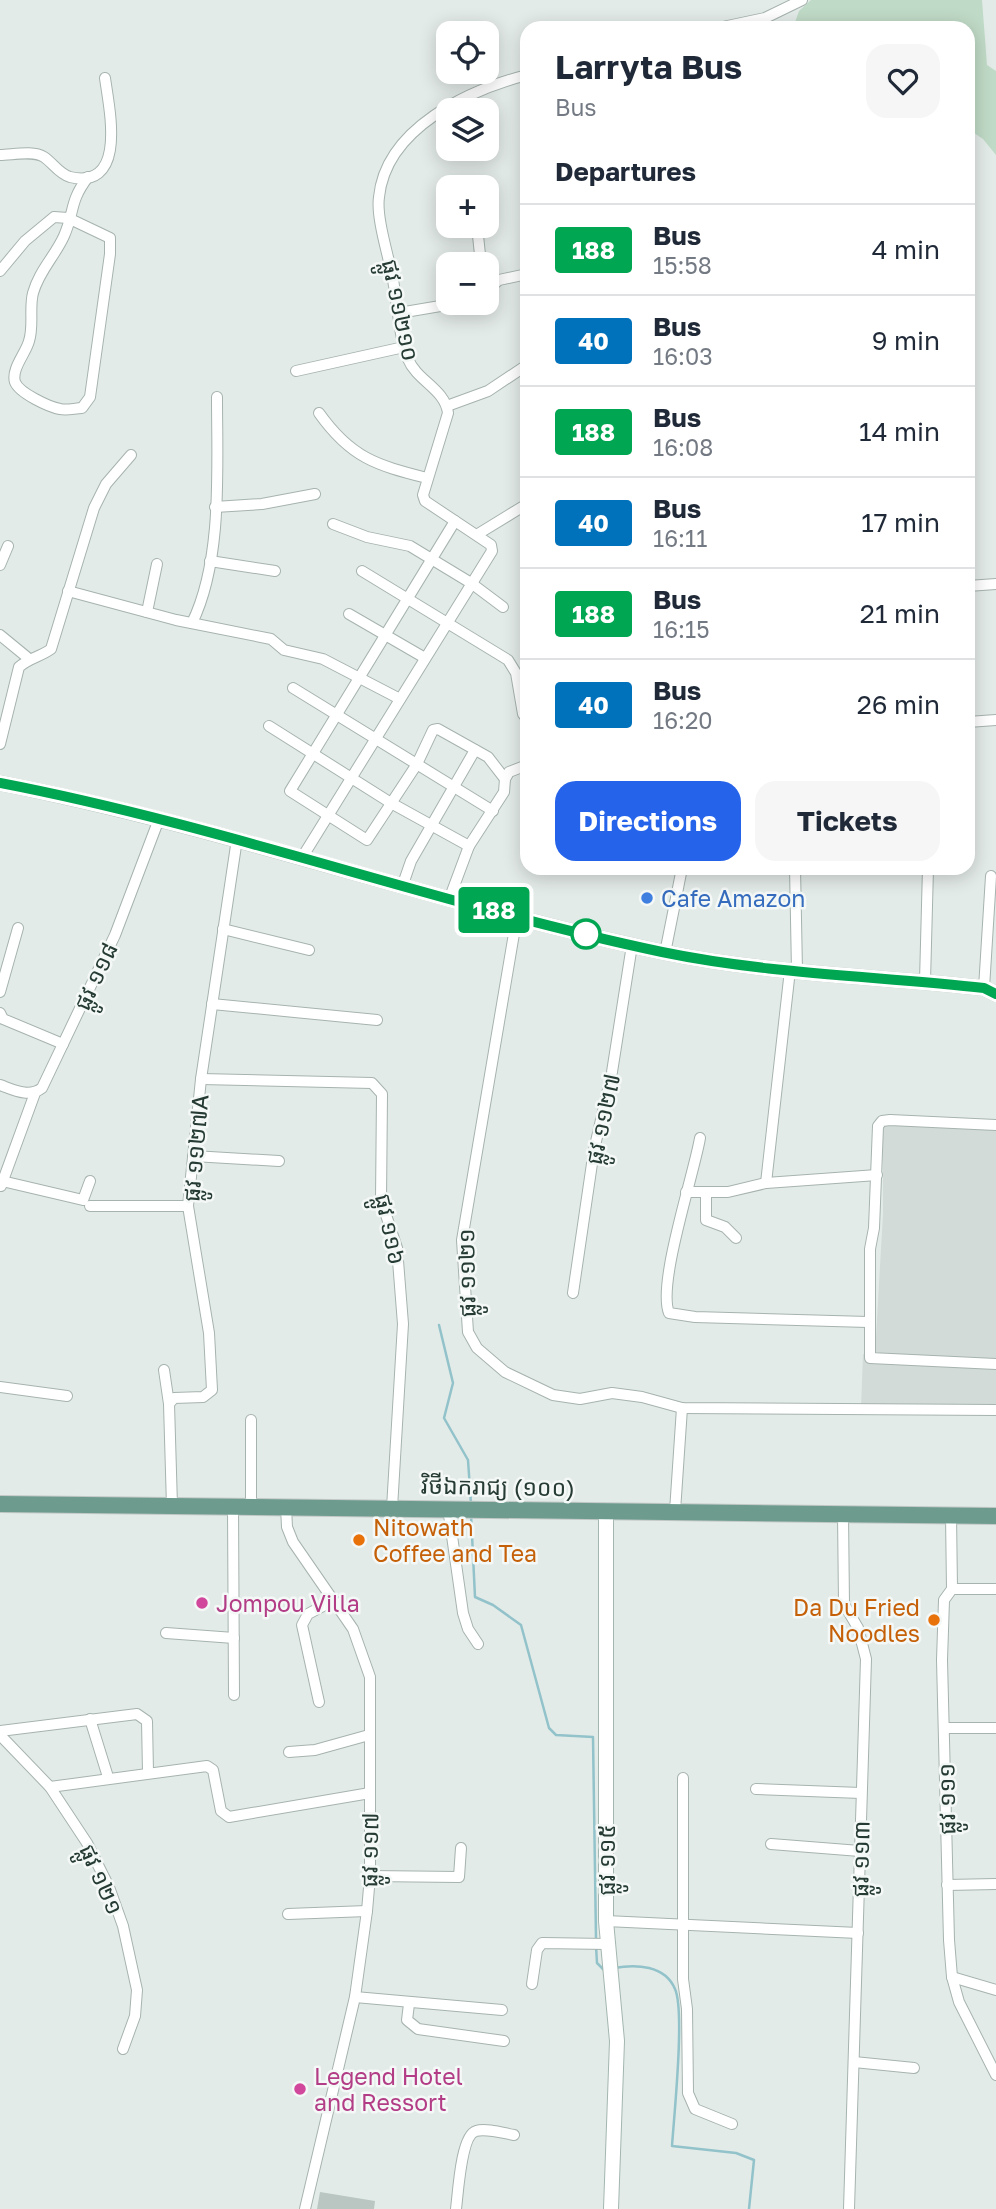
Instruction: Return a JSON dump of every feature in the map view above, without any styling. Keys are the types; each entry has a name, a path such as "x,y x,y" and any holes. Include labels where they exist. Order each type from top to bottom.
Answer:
{"main road":[{"path":"0,783 159,819 539,922 665,953 794,970 925,981 990,991"},
{"name":"វិថីឯករាជ្យ (១០០)","path":"0,1504 996,1516"},
{"name":"ផ្លូវ ១១៥","path":"606,1511 606,1921 617,2041 611,2209"}],"street":[{"path":"751,21 765,18 802,0"},
{"name":"ផ្លូវ ១១២១០","path":"447,406 443,398 414,372 404,347 378,198 386,167 413,133 450,104 502,81 520,77"},
{"path":"0,271 25,241 54,217 68,218 98,229 107,236 111,243 90,397 82,408 60,410 23,391 15,382 15,372 29,342 33,295 41,273 63,238 68,218 74,196 88,177 99,171 109,160 111,147 105,78"},
{"path":"0,155 36,155 69,177 88,177"},
{"path":"499,280 520,276"},
{"path":"399,313 436,307"},
{"path":"296,371 404,347"},
{"path":"303,856 492,551 491,545 478,534 425,501 423,495 448,413 447,406 488,391 520,370"},
{"path":"192,623 203,597 210,561 215,507 217,397"},
{"path":"319,413 337,439 358,455 427,478"},
{"path":"0,744 19,667 28,659 42,656 51,649 94,508 106,484 131,455"},
{"path":"215,507 262,504 315,494"},
{"path":"478,534 520,509"},
{"path":"455,521 290,791 367,840 417,764 433,730 438,729 495,762 505,779"},
{"path":"333,524 367,537 398,542 471,583 503,607"},
{"path":"0,565 8,546"},
{"path":"210,561 275,570"},
{"path":"147,611 157,564"},
{"path":"362,571 512,664 520,700"},
{"path":"975,586 996,584"},
{"path":"68,591 192,623 271,639 284,650 323,659 400,699"},
{"path":"349,614 425,658"},
{"path":"0,635 28,659"},
{"path":"293,688 493,811"},
{"path":"975,722 996,720"},
{"path":"269,726 391,803 469,846"},
{"path":"403,884 411,861 475,750"},
{"path":"450,897 469,846 505,792 505,779 509,772 520,768"},
{"name":"ផ្លូវ ១១៨","path":"1,1184 35,1093 42,1088 114,935 159,819"},
{"name":"ផ្លូវ ១១២៧A","path":"169,1404 174,1398 203,1397 212,1390 208,1333 188,1206 201,1079 236,839"},
{"path":"665,953 681,875"},
{"path":"766,1183 794,970 795,875"},
{"path":"925,981 928,875"},
{"path":"990,991 991,876"},
{"name":"ផ្លូវ ១១២១","path":"517,916 462,1240 463,1300 468,1332 477,1348 505,1372 553,1395 580,1399 612,1394 632,1395 682,1408 996,1410"},
{"path":"0,992 18,928"},
{"path":"223,929 309,950"},
{"name":"ផ្លូវ ១១២៧","path":"573,1293 594,1150 612,1072 632,945"},
{"path":"212,1004 377,1020"},
{"path":"0,1013 3,1019 63,1044"},
{"name":"ផ្លូវ ១១៦","path":"201,1079 373,1083 382,1094 381,1200 397,1248 403,1324 392,1508"},
{"path":"0,1085 35,1093"},
{"path":"996,1125 882,1121 878,1126 868,1322 870,1358 996,1364"},
{"path":"700,1138 693,1179 686,1192 667,1296 669,1313 695,1317 868,1322"},
{"path":"193,1156 279,1161"},
{"path":"686,1192 728,1192 766,1183 877,1175"},
{"path":"1,1184 83,1200 90,1181"},
{"path":"706,1193 706,1220 725,1227 736,1238"},
{"path":"90,1206 188,1206"},
{"path":"164,1370 169,1404 173,1506"},
{"path":"0,1387 67,1396"},
{"path":"675,1511 682,1408"},
{"path":"251,1420 251,1507"},
{"path":"233,1506 234,1695"},
{"name":"ផ្លូវ ១១៧","path":"286,1507 287,1527 293,1542 334,1600 364,1652 370,1677 370,1876 367,1911 355,1997 305,2209"},
{"path":"454,1508 463,1613 468,1629 478,1644"},
{"name":"ផ្លូវ ១១៣","path":"843,1514 844,1604 858,1628 866,1659 849,2209"},
{"name":"ផ្លូវ ១១១","path":"951,1515 952,1588 944,1600 947,1885 952,1978 967,2022 991,2053 996,2075"},
{"path":"952,1588 996,1589"},
{"path":"319,1702 302,1625 308,1614 334,1600"},
{"path":"166,1633 234,1637"},
{"path":"0,1733 90,1718 143,1716 147,1721 148,1772"},
{"path":"90,1718 108,1777"},
{"path":"945,1728 996,1728"},
{"name":"ផ្លូវ ១២១","path":"0,1733 50,1787 87,1843 109,1887 123,1926 136,1990 135,2016 122,2049"},
{"path":"289,1752 316,1750 369,1735"},
{"path":"50,1787 108,1777 211,1766 221,1811 229,1817 370,1793"},
{"path":"683,1778 682,1923 690,2102 695,2109 732,2124"},
{"path":"756,1789 861,1793"},
{"path":"771,1844 860,1851"},
{"path":"370,1876 459,1877 461,1848"},
{"path":"947,1885 996,1884"},
{"path":"288,1914 367,1911"},
{"path":"606,1921 859,1933"},
{"path":"532,1984 537,1950 542,1943 608,1950"},
{"path":"952,1978 996,1990"},
{"path":"355,1997 409,2004 502,2010"},
{"path":"409,2004 407,2020 418,2029 504,2041"},
{"path":"854,2062 914,2068"},
{"path":"456,2209 465,2144 469,2134 477,2130 514,2135"}],"shaded area":[{"path":"886,1124 996,1129 996,1412 861,1408 863,1354 875,1354 883,1214 883,1130"}],"green space":[{"path":"811,0 982,0 987,65 996,71 996,155 975,134 975,21 795,21 799,11"}],"building":[{"path":"320,2192 375,2201 374,2209 317,2209"}],"waterway":[{"path":"439,1325 453,1383 444,1418 468,1460 471,1504"},
{"path":"471,1514 475,1597 493,1605 521,1625 549,1728 556,1735 593,1737 596,1939"},
{"path":"596,1946 597,1963 604,1970"},
{"path":"614,1968 649,1968 664,1975 675,1989 679,2040 672,2146 736,2153 754,2160 749,2209"}],"bus line":[{"name":"188","path":"0,783 159,819 517,916 665,953 790,970 984,988 996,994"}],"place":[{"name":"Cafe Amazon","path":"647,898"},
{"name":"Nitowath Coffee and Tea","path":"359,1540"},
{"name":"Jompou Villa","path":"202,1603"},
{"name":"Da Du Fried Noodles","path":"934,1620"},
{"name":"Legend Hotel and Ressort","path":"300,2089"}]}
